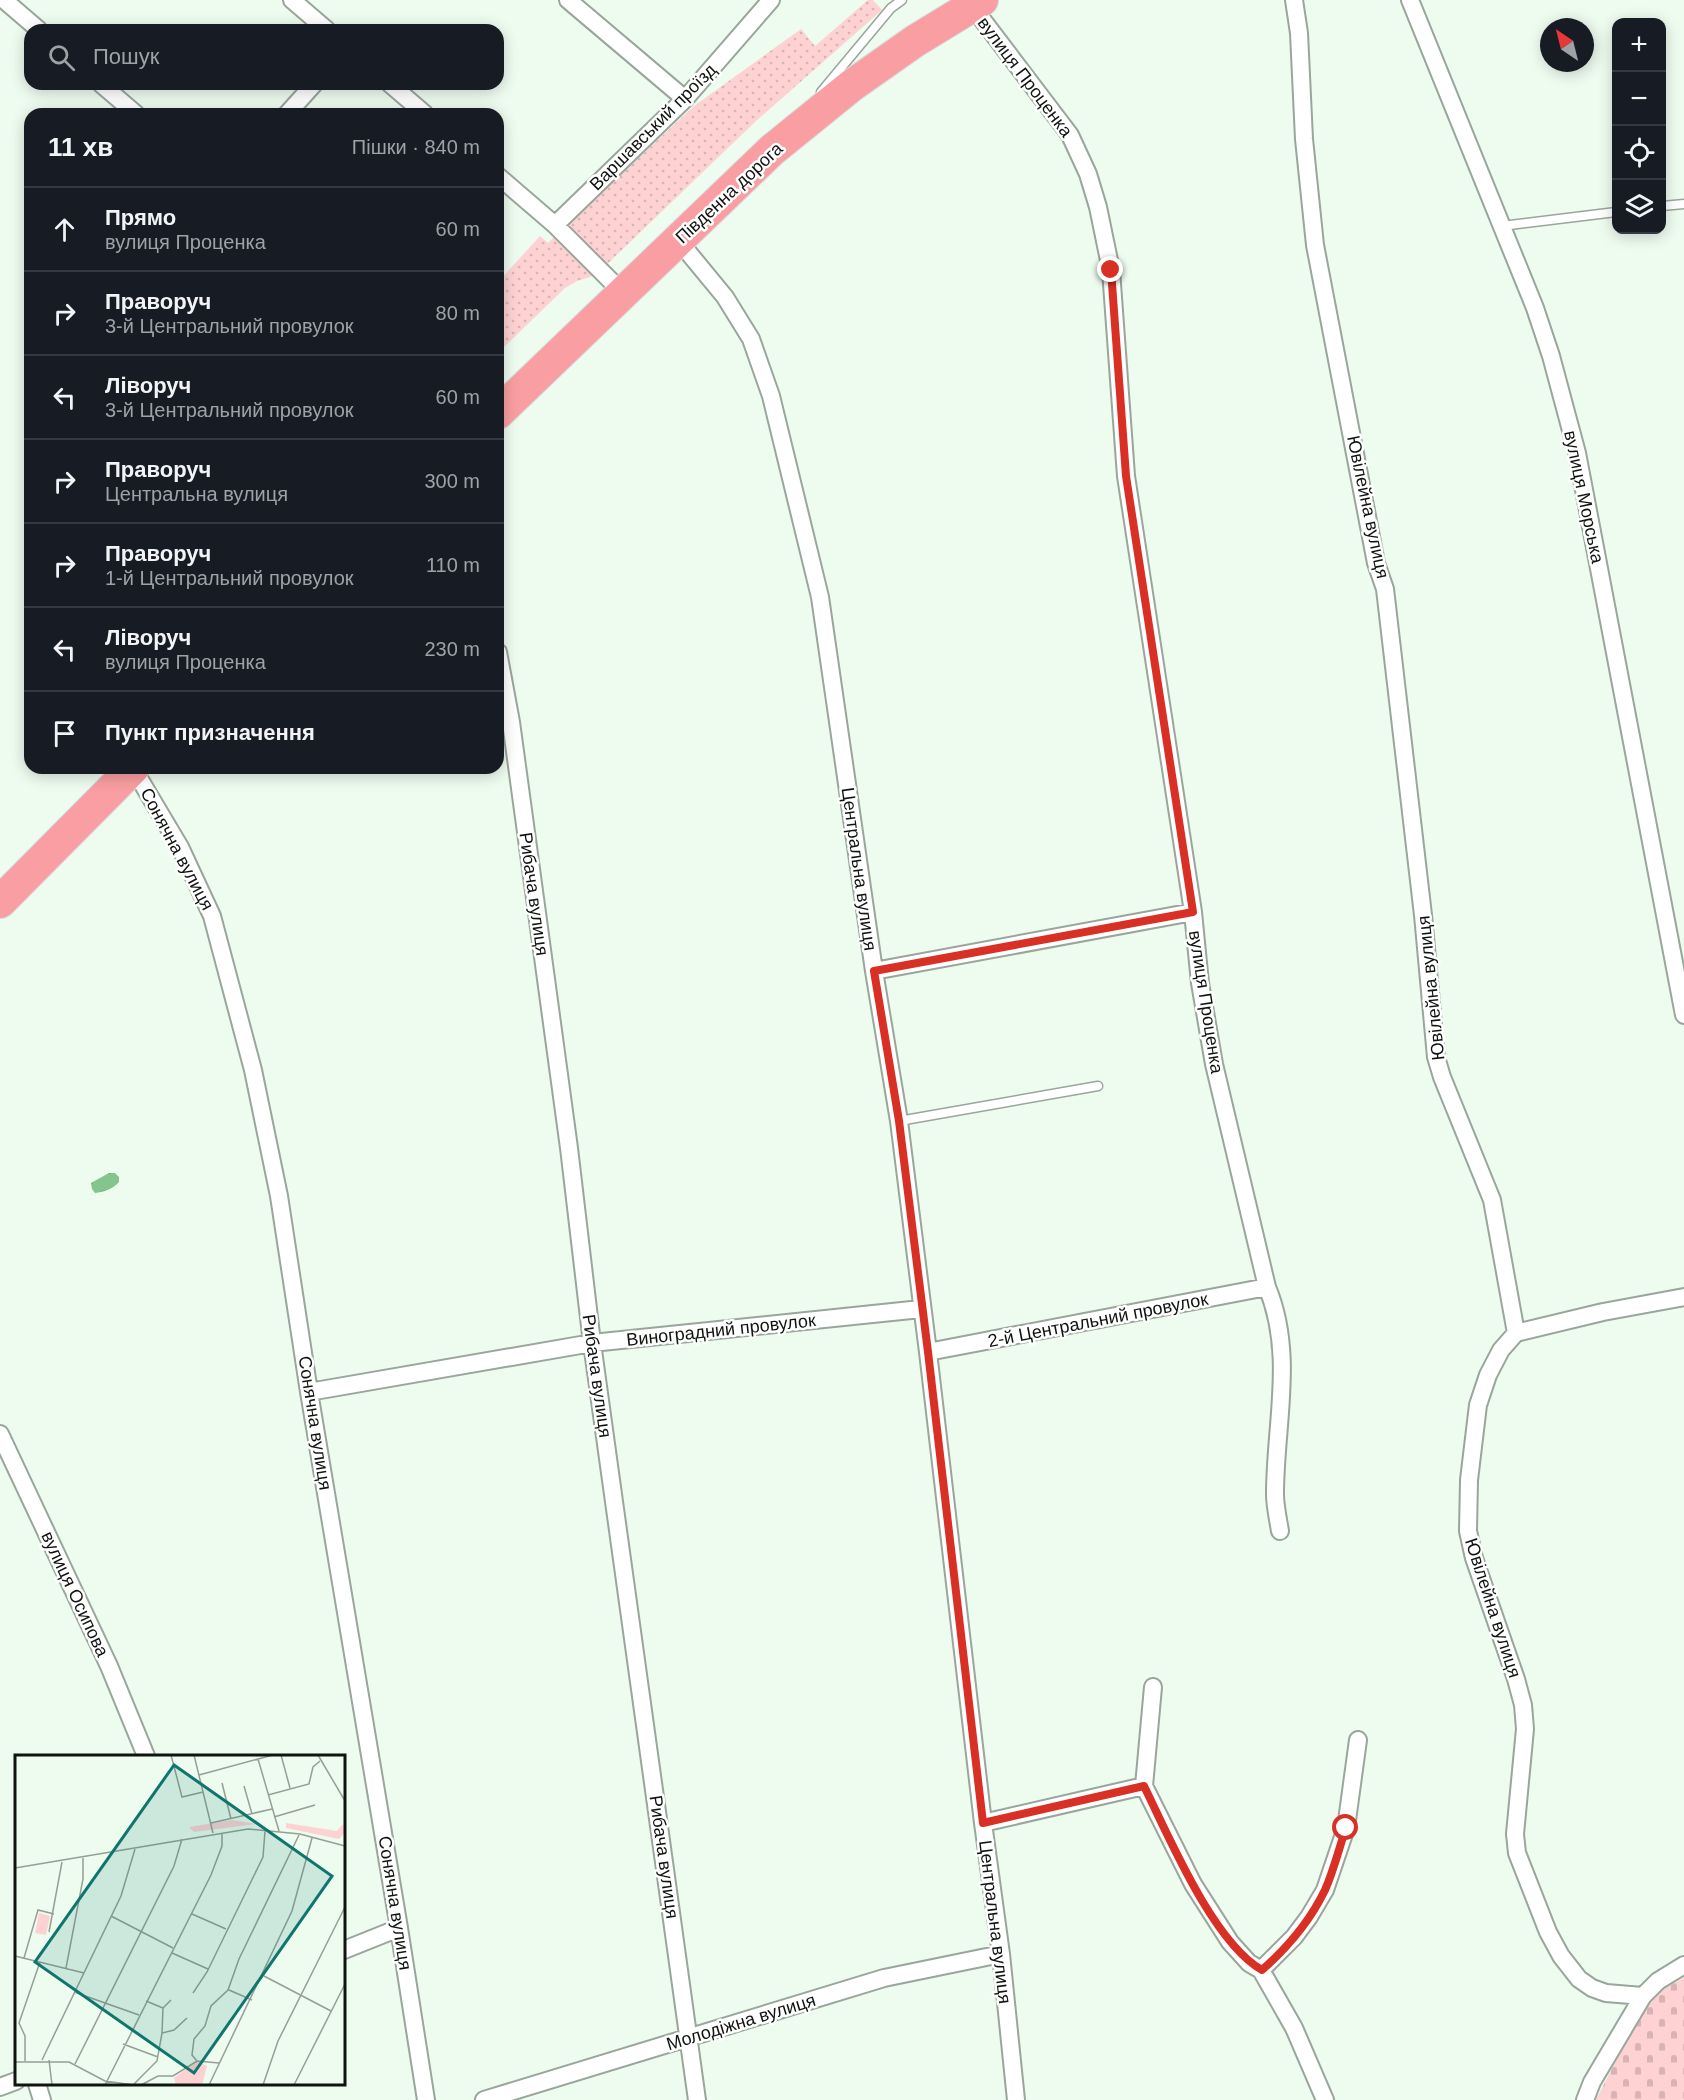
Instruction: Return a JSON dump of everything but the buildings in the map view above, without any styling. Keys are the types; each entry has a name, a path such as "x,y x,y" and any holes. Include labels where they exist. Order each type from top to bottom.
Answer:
{"highway":[{"name":"Південна дорога","path":"504,407 772,150 851,86 915,41 977,3"},
{"path":"0,902 127,774"}],"street":[{"path":"4,0 32,24"},
{"path":"292,0 320,24"},
{"path":"568,0 685,99"},
{"name":"Варшавський проїзд","path":"555,225 685,99 771,0"},
{"name":"Ювілейна вулиця","path":"1294,0 1299,33 1304,139 1315,246 1376,563 1384,589 1423,915 1436,1057 1492,1200 1516,1333 1501,1350 1488,1375 1478,1405 1469,1480 1467,1531 1523,1706 1525,1729 1515,1834 1517,1853 1548,1932 1561,1956 1578,1979 1606,1993 1643,1996"},
{"name":"вулиця Морська","path":"1410,0 1535,308 1551,356 1577,453 1684,1015"},
{"name":"вулиця Проценка","path":"977,3 1070,135 1088,174 1098,207 1111,270 1126,476 1193,912 1200,983 1214,1064 1267,1287 1276,1308 1283,1368 1275,1495 1280,1531"},
{"path":"108,90 128,108"},
{"path":"292,108 309,90"},
{"path":"397,90 418,108"},
{"path":"504,181 555,225 623,293"},
{"name":"Центральна вулиця","path":"678,240 725,297 751,339 771,396 820,597 874,971 899,1121 1016,2100"},
{"name":"Рибача вулиця","path":"504,684 511,722 592,1343 697,2100"},
{"name":"Сонячна вулиця","path":"137,774 180,847 212,916 253,1070 279,1196 309,1392 426,2100"},
{"path":"874,971 1193,912"},
{"name":"2-й Центральний провулок","path":"928,1352 1267,1287"},
{"path":"1516,1333 1603,1312 1684,1297"},
{"name":"Виноградний провулок","path":"309,1392 592,1343 921,1309"},
{"name":"вулиця Осипова","path":"0,1434 109,1666 146,1755"},
{"path":"1153,1687 1144,1786 1199,1893 1230,1942 1250,1963 1262,1970 1294,2028 1325,2100"},
{"path":"1262,1970 1294,1937 1325,1890 1346,1828 1358,1740"},
{"path":"983,1823 1144,1786"},
{"path":"345,1950 399,1928"},
{"name":"Молодіжна вулиця","path":"484,2100 884,1978 1000,1954"},
{"path":"1585,2100 1592,2082 1643,1996 1658,1981 1684,1965"},
{"path":"0,2087 15,2081"},
{"path":"37,2085 42,2100"}],"lane":[{"path":"817,97 891,9 902,0"},
{"path":"772,150 810,106"},
{"path":"1666,206 1684,204"},
{"path":"1502,226 1612,213"},
{"path":"899,1121 1098,1086"}],"green space":[{"path":"868,0 873,0 882,10 756,121 602,269 565,288 504,347 504,275 540,236 548,243 694,106 801,29 815,46"},
{"path":"1684,1978 1684,2100 1596,2100 1648,1997"}],"water":[{"path":"109,1173 115,1173 119,1177 119,1182 108,1190 95,1193 91,1183"}],"route":[{"path":"1111,270 1126,476 1193,912 874,971 899,1121 983,1823 1144,1786 1192,1884 1230,1942 1250,1963 1262,1970 1294,1937 1325,1890 1346,1828"}]}
